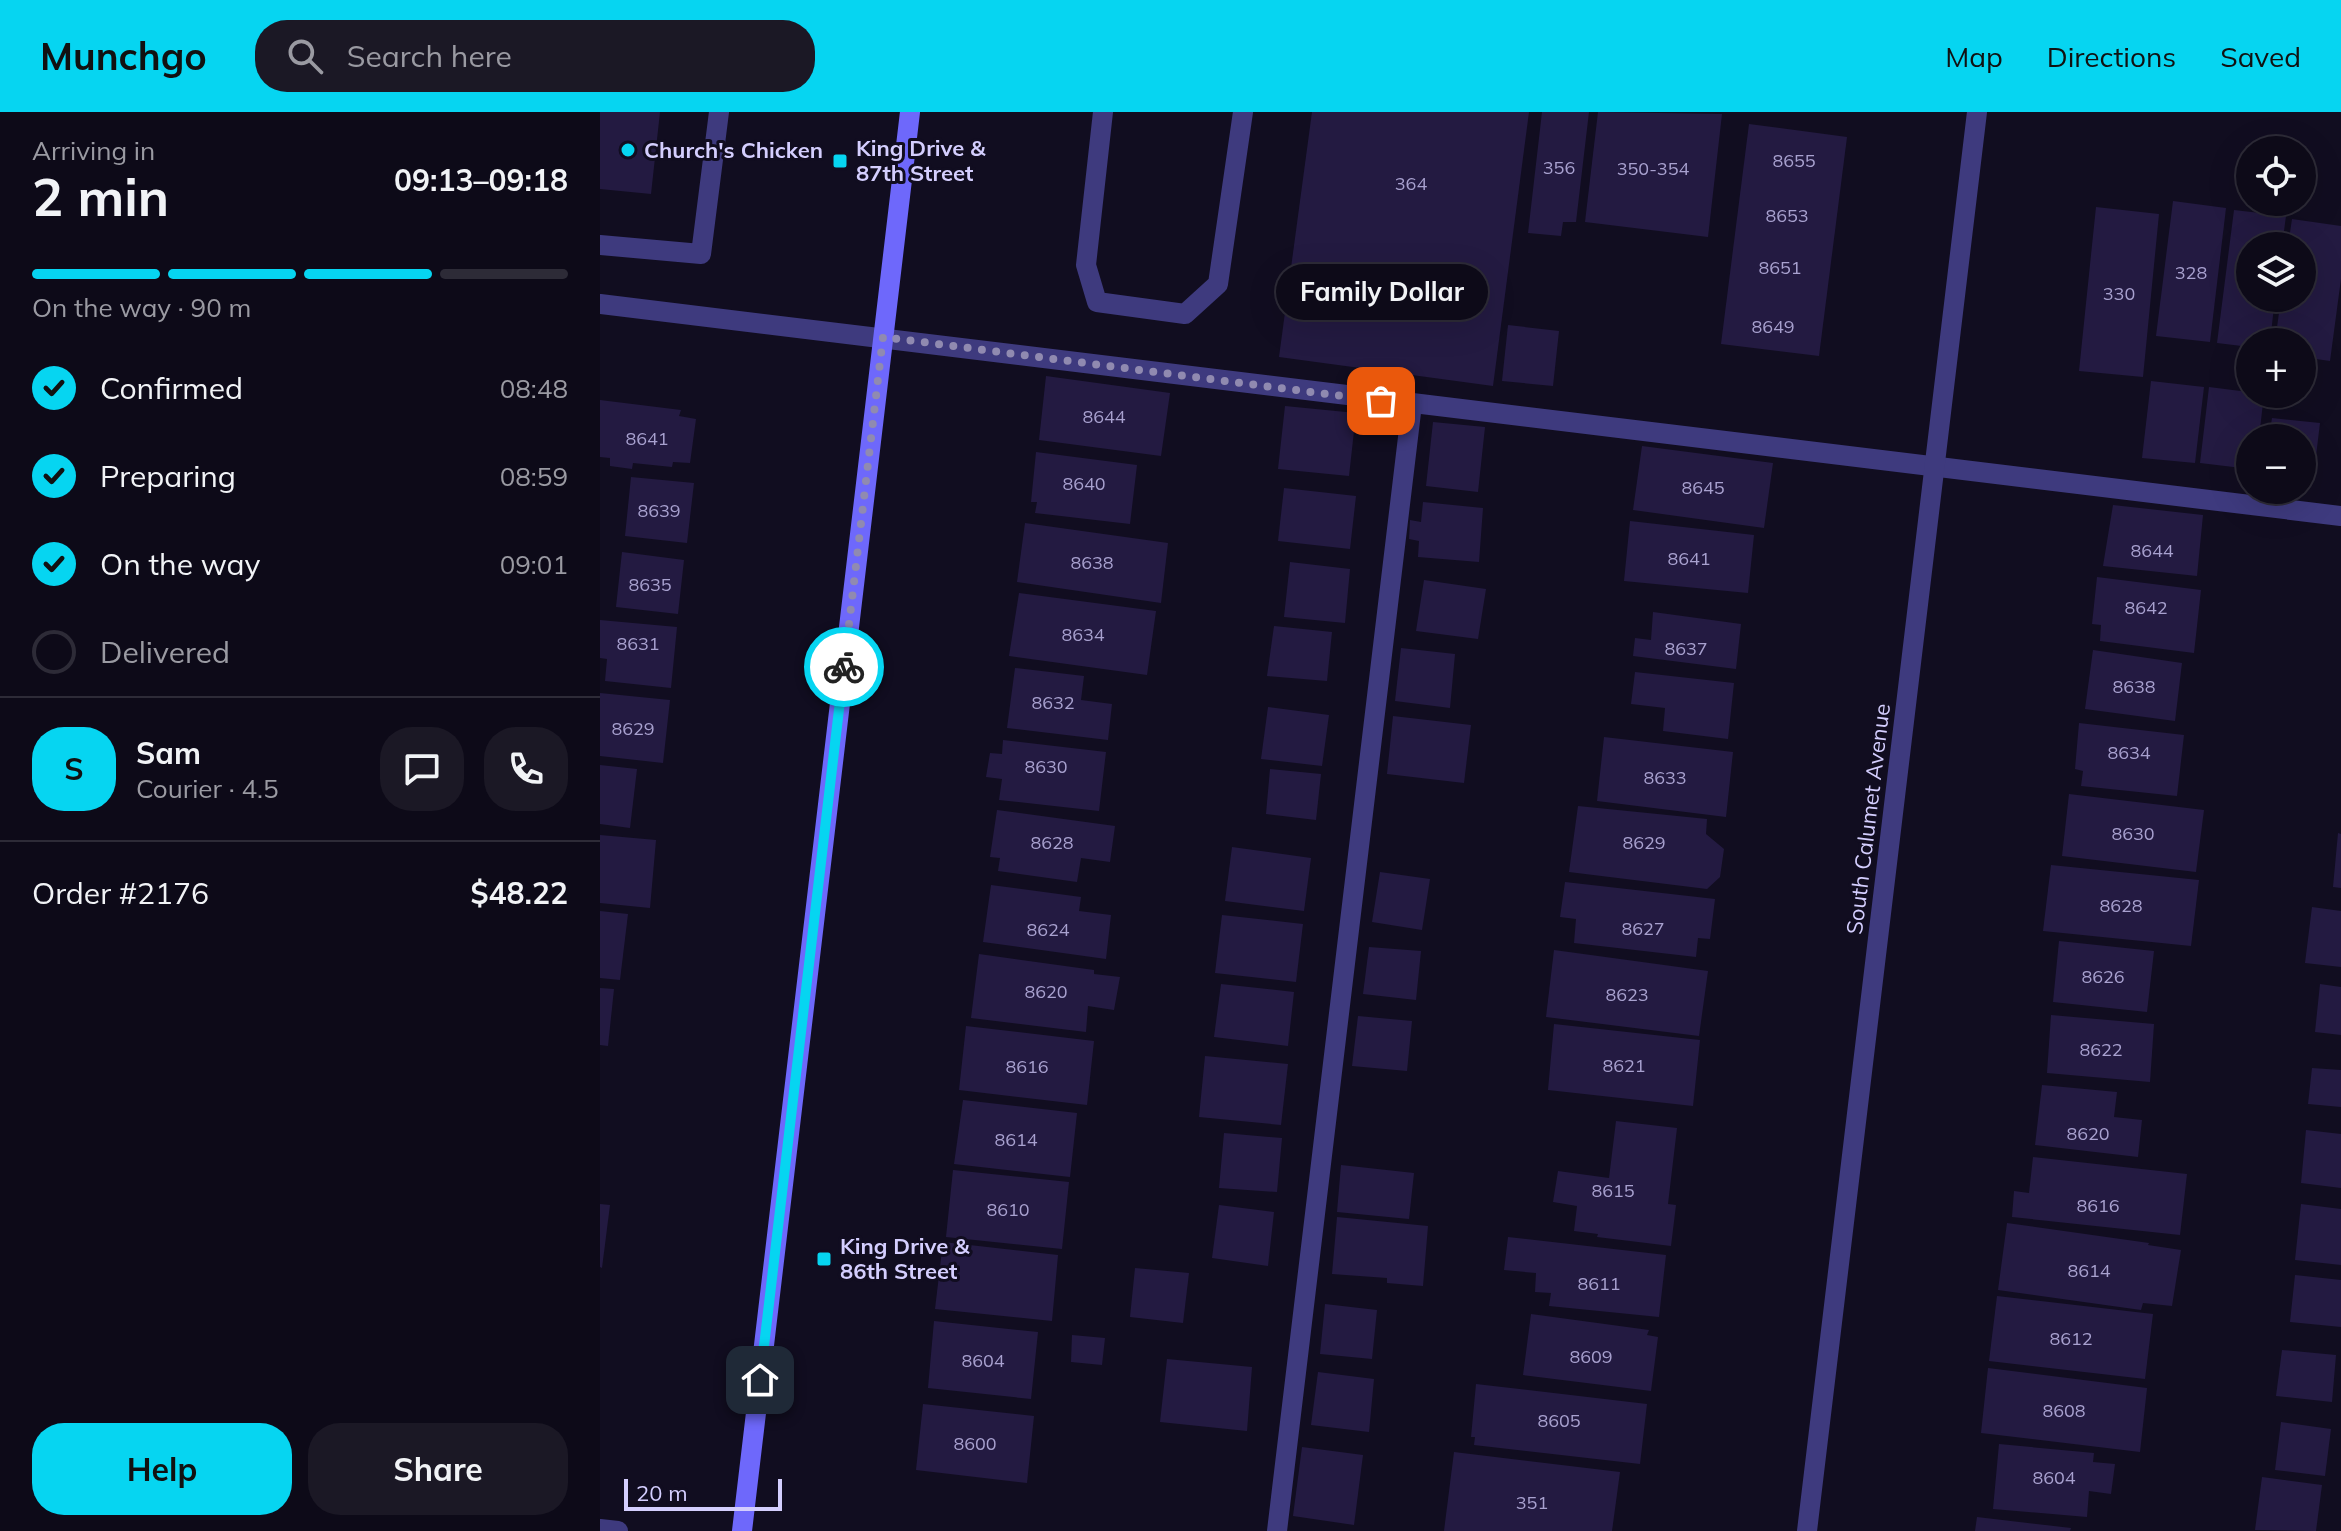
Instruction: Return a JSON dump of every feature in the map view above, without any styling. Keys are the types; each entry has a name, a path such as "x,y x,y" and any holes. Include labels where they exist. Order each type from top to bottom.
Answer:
{"street":[{"path":"600,245 701,254 719,112"},
{"path":"742,1531 910,112"},
{"path":"1103,112 1086,265 1097,302 1185,314 1218,284 1243,112"},
{"name":"South Calumet Avenue","path":"1807,1531 1977,112"},
{"path":"600,304 2341,516"},
{"path":"1277,1531 1412,404"},
{"path":"600,1529 618,1531"}],"building":[{"name":"Church's Chicken","path":"600,112 660,112 651,194 600,189"},
{"path":"1312,112 1529,112 1493,386 1279,357"},
{"path":"1542,112 1589,112 1576,222 1563,222 1561,236 1528,233"},
{"path":"1598,112 1722,114 1708,237 1585,222"},
{"path":"1749,124 1847,137 1819,356 1721,344"},
{"path":"2173,201 2226,208 2210,342 2156,336"},
{"path":"2096,207 2159,214 2143,377 2079,371"},
{"path":"2234,210 2236,216 2286,216 2284,232 2236,232 2236,312 2273,312 2272,328 2236,328 2236,345 2217,343"},
{"path":"2292,219 2341,226 2341,279 2330,361 2316,359 2316,328 2277,328 2279,312 2316,312 2316,232 2290,232"},
{"path":"1508,325 1559,331 1553,386 1502,381"},
{"path":"1046,376 1170,393 1161,456 1039,440"},
{"path":"2151,381 2204,387 2195,463 2142,458"},
{"path":"2209,387 2236,390 2236,408 2262,408 2261,424 2236,424 2236,467 2200,463"},
{"path":"600,400 681,410 679,416 696,419 690,463 673,462 672,467 633,463 632,469 610,466 610,458 600,457"},
{"path":"1285,406 1356,413 1349,476 1278,469"},
{"path":"2272,418 2320,423 2316,456 2316,424 2271,424"},
{"path":"1433,422 1485,427 1478,492 1426,486"},
{"path":"1642,446 1773,463 1764,528 1633,510"},
{"path":"1036,452 1137,465 1130,524 1035,513 1037,502 1031,502"},
{"path":"631,477 694,483 687,543 625,536"},
{"path":"1284,488 1356,496 1350,549 1278,541"},
{"path":"1423,502 1483,508 1479,562 1418,557 1419,541 1409,539 1410,520 1421,522"},
{"path":"2113,505 2203,515 2197,576 2103,566"},
{"path":"1630,521 1754,535 1748,593 1624,581"},
{"path":"1025,523 1168,543 1161,603 1017,582"},
{"path":"622,552 684,560 678,614 616,607"},
{"path":"1290,562 1350,569 1345,623 1284,617"},
{"path":"2097,577 2201,590 2194,653 2100,641 2101,625 2092,624"},
{"path":"1424,580 1486,589 1478,639 1416,631"},
{"path":"1019,593 1156,611 1147,675 1009,656"},
{"path":"1653,612 1741,624 1736,669 1633,656 1635,638 1651,640"},
{"path":"600,620 677,627 671,688 605,681 607,659 600,658"},
{"path":"1274,626 1332,632 1327,681 1267,676"},
{"path":"1401,648 1455,654 1450,708 1395,701"},
{"path":"2093,650 2182,663 2175,721 2085,709"},
{"path":"1015,668 1084,676 1081,700 1112,704 1108,740 1007,728"},
{"path":"1635,672 1734,683 1728,739 1663,731 1665,708 1631,704"},
{"path":"600,693 670,700 663,763 600,756"},
{"path":"1268,707 1329,715 1322,766 1261,759"},
{"path":"1393,716 1471,725 1464,783 1387,774"},
{"path":"2079,723 2184,735 2177,796 2081,786 2083,771 2075,769"},
{"path":"1604,737 1733,752 1726,817 1597,801"},
{"path":"1003,740 1106,752 1099,811 999,800 1002,779 986,777 990,753 1002,754"},
{"path":"600,765 637,769 630,828 600,824"},
{"path":"1270,769 1321,774 1316,820 1266,814"},
{"path":"2069,794 2204,810 2196,872 2062,856"},
{"path":"1578,806 1707,819 1706,834 1724,849 1720,877 1707,889 1569,872"},
{"path":"997,810 1115,826 1110,862 1081,858 1077,882 998,871 1000,858 990,857"},
{"path":"2338,833 2341,834 2341,888 2333,887"},
{"path":"600,835 656,840 650,908 600,903"},
{"path":"1232,847 1311,858 1304,911 1225,901"},
{"path":"2051,865 2199,880 2191,946 2043,931"},
{"path":"1380,872 1430,879 1422,930 1372,922"},
{"path":"1565,882 1715,899 1710,939 1698,938 1696,957 1574,943 1576,919 1560,917"},
{"path":"991,885 1081,897 1079,911 1111,915 1106,959 983,942"},
{"path":"2312,907 2341,911 2341,967 2305,963"},
{"path":"600,911 628,914 620,980 600,978"},
{"path":"1222,915 1303,924 1296,982 1215,973"},
{"path":"2059,941 2154,951 2147,1012 2053,1002"},
{"path":"1369,947 1421,951 1416,1000 1363,994"},
{"path":"1554,950 1708,971 1699,1036 1546,1017"},
{"path":"979,954 1094,970 1094,974 1120,977 1114,1010 1088,1006 1086,1032 971,1018"},
{"path":"1221,984 1294,992 1288,1046 1214,1037"},
{"path":"2320,984 2341,987 2341,1035 2315,1032"},
{"path":"600,988 614,989 608,1046 600,1045"},
{"path":"2051,1015 2154,1024 2150,1082 2047,1073"},
{"path":"1358,1016 1412,1021 1407,1071 1352,1066"},
{"path":"1554,1024 1700,1040 1693,1106 1548,1090"},
{"path":"966,1026 1094,1041 1087,1105 959,1090"},
{"path":"1205,1056 1288,1064 1281,1125 1199,1117"},
{"path":"2312,1068 2341,1070 2341,1107 2308,1104"},
{"path":"2042,1085 2117,1092 2114,1117 2142,1120 2138,1157 2035,1145"},
{"path":"963,1100 1077,1113 1070,1177 954,1164"},
{"path":"1616,1121 1677,1128 1668,1204 1676,1205 1671,1246 1597,1237 1598,1234 1574,1231 1577,1206 1553,1202 1558,1171 1609,1178"},
{"path":"2306,1130 2341,1134 2341,1188 2301,1183"},
{"path":"1224,1133 1282,1138 1277,1192 1219,1188"},
{"path":"2033,1157 2187,1174 2180,1235 2012,1217 2014,1191 2029,1193"},
{"path":"1341,1165 1414,1173 1409,1219 1337,1212"},
{"path":"953,1170 1069,1182 1062,1249 946,1237"},
{"path":"600,1204 610,1205 602,1268 600,1267"},
{"path":"2301,1204 2341,1209 2341,1265 2295,1260"},
{"path":"1219,1205 1274,1212 1268,1266 1212,1258"},
{"path":"1337,1217 1428,1226 1423,1286 1387,1283 1387,1278 1332,1274"},
{"path":"2007,1223 2181,1250 2172,1306 2143,1303 2141,1310 1998,1290"},
{"path":"1508,1237 1666,1255 1659,1317 1549,1306 1551,1293 1535,1292 1536,1273 1504,1270"},
{"path":"943,1242 1058,1255 1052,1321 935,1309"},
{"path":"1135,1268 1189,1273 1183,1323 1130,1317"},
{"path":"2295,1275 2341,1280 2341,1327 2290,1322"},
{"path":"1997,1296 2153,1314 2145,1379 1989,1361"},
{"path":"1325,1304 1377,1310 1372,1359 1320,1354"},
{"path":"1531,1314 1649,1330 1647,1335 1658,1337 1651,1391 1523,1375"},
{"path":"934,1321 1038,1332 1031,1399 928,1388"},
{"path":"1072,1335 1105,1338 1102,1365 1071,1362"},
{"path":"2282,1350 2336,1355 2332,1402 2276,1396"},
{"path":"1167,1359 1252,1367 1247,1431 1160,1422"},
{"path":"1988,1368 2147,1388 2140,1452 1981,1433"},
{"path":"1318,1372 1374,1379 1369,1432 1311,1425"},
{"path":"1476,1384 1647,1404 1640,1464 1474,1445 1475,1437 1471,1437"},
{"path":"923,1404 1034,1416 1027,1483 916,1470"},
{"path":"2281,1422 2331,1429 2325,1476 2275,1470"},
{"path":"1999,1444 2094,1453 2093,1462 2115,1464 2111,1494 2089,1491 2087,1517 1993,1509"},
{"path":"1302,1447 1363,1455 1354,1525 1293,1516"},
{"path":"1454,1452 1620,1472 1612,1531 1444,1531"},
{"path":"2262,1477 2322,1485 2316,1531 2255,1530"},
{"path":"1977,1517 2071,1528 2070,1531 1975,1531"}],"way so far":[{"path":"844,667 883,337 1381,401"}],"place":[{"name":"Church's Chicken","path":"628,150"},
{"name":"King Drive & 87th Street","path":"840,161"},
{"name":"Family Dollar","path":"1381,401"},
{"name":"King Drive & 86th Street","path":"824,1259"}],"route":[{"path":"760,1380 844,667"}]}
